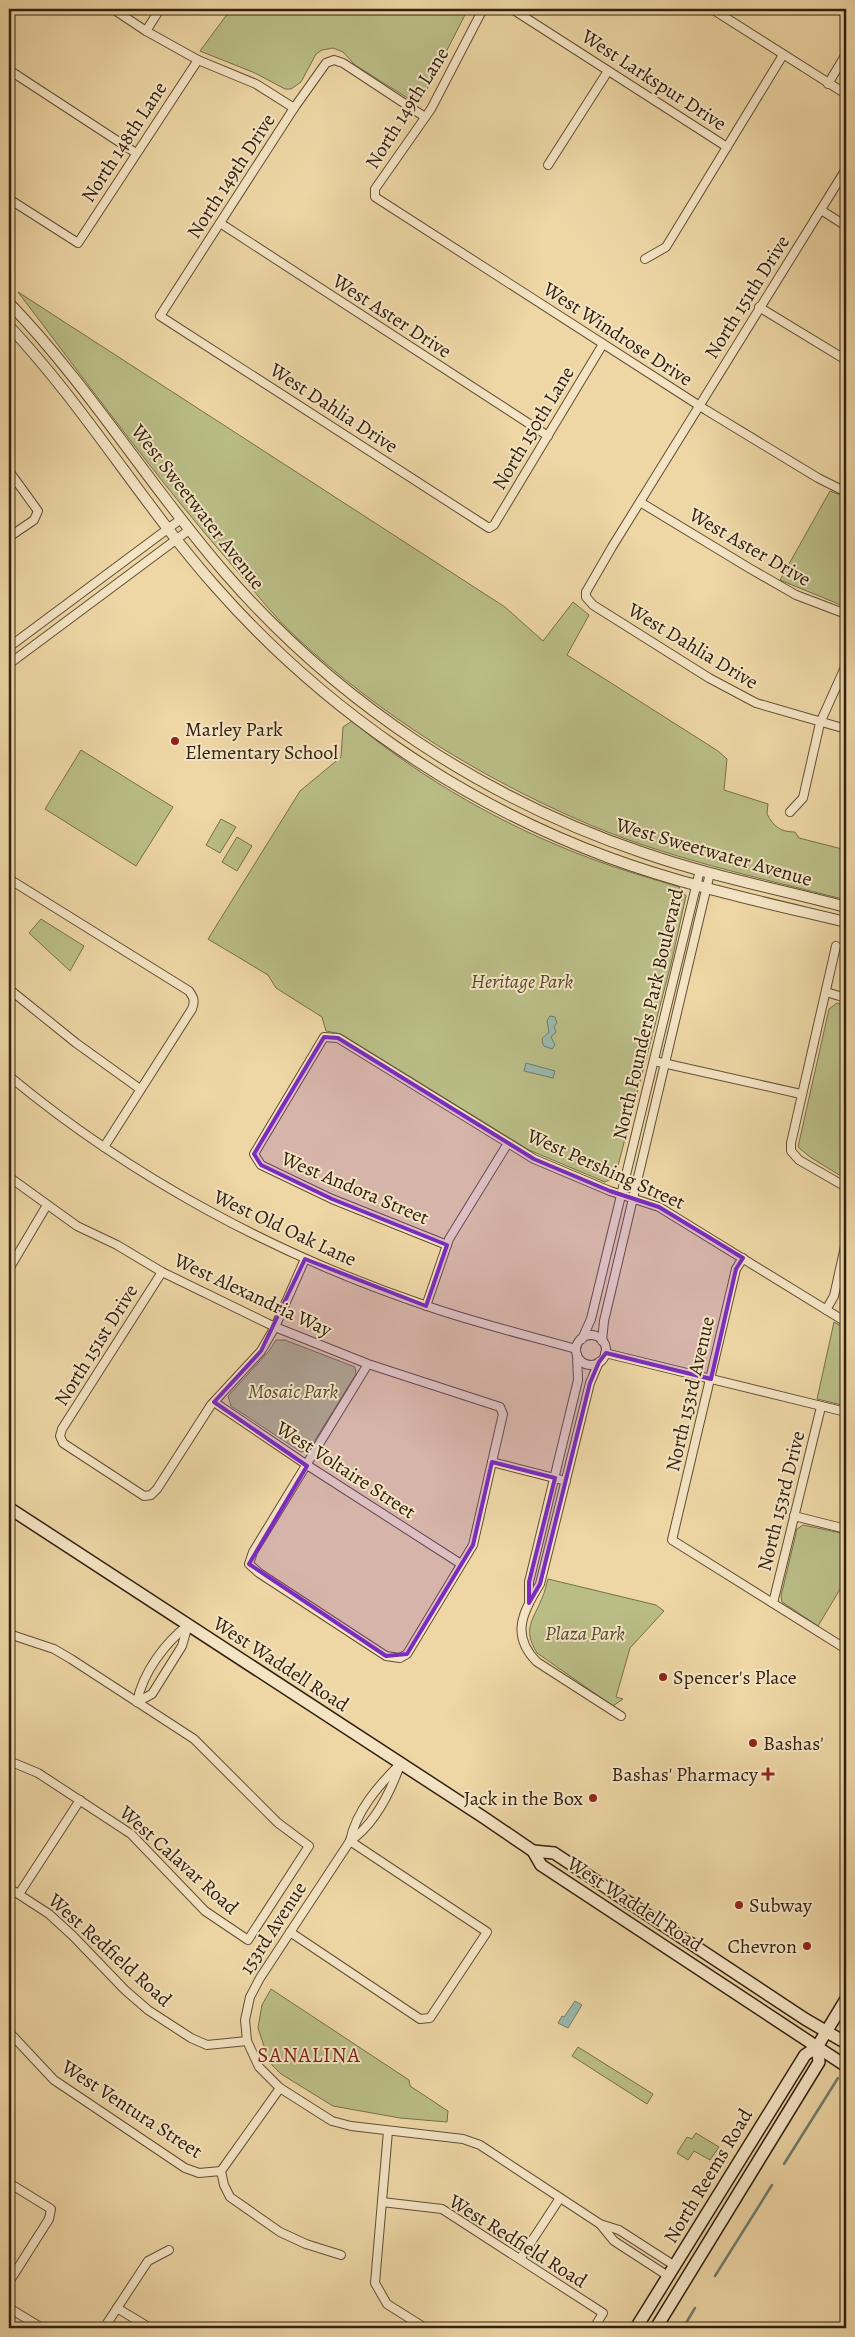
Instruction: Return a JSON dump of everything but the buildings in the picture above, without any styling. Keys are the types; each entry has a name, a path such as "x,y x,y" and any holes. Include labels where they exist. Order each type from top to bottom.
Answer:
{"main road":[{"name":"West Waddell Road","path":"9,1508 533,1851 541,1865 846,2066"},
{"name":"West Waddell Road","path":"533,1851 554,1853 846,2043"},
{"path":"582,1891 598,1894 648,1927 684,1939"},
{"name":"North Reems Road","path":"636,2328 805,2055 817,2047 846,1999"},
{"name":"North Reems Road","path":"656,2328 819,2062 817,2047"}],"street":[{"path":"113,9 146,31 198,60 256,84 294,108"},
{"path":"146,31 160,9"},
{"name":"North 149th Lane","path":"375,198 375,189 425,117 461,54 482,9"},
{"name":"West Larkspur Drive","path":"512,9 727,147"},
{"path":"712,9 846,94"},
{"path":"828,84 846,54"},
{"path":"646,259 666,247 783,55"},
{"name":"North 148th Lane","path":"9,199 78,243 198,60"},
{"name":"North 149th Drive","path":"160,316 294,108 326,63 334,60 343,63 425,117"},
{"path":"9,70 136,153"},
{"path":"548,165 608,71"},
{"name":"North 151th Drive","path":"586,597 586,592 640,502 846,169"},
{"name":"West Windrose Drive","path":"375,198 699,405 818,478 846,492"},
{"path":"821,210 846,226"},
{"name":"West Aster Drive","path":"220,223 548,436"},
{"name":"West Sweetwater Avenue","path":"9,303 59,357 189,530 240,591 296,647 336,682 402,733 468,774 542,812 621,845 710,873 846,907"},
{"path":"759,307 846,360"},
{"name":"West Dahlia Drive","path":"160,316 489,528"},
{"name":"West Sweetwater Avenue","path":"9,326 79,407 169,528 221,593 271,644 336,703 393,746 461,789 533,826 611,858 701,886 846,922"},
{"name":"North 150th Lane","path":"489,528 494,525 603,344"},
{"path":"9,471 38,511 34,520 9,537"},
{"name":"West Aster Drive","path":"640,502 796,595 846,614"},
{"path":"9,647 181,519"},
{"path":"9,664 189,530"},
{"name":"West Dahlia Drive","path":"586,597 593,605 717,682 756,703 846,729"},
{"path":"790,812 803,798 820,723 846,665"},
{"name":"North Founders Park Boulevard","path":"602,1341 604,1322 666,1064 701,886 700,870"},
{"name":"North Founders Park Boulevard","path":"582,1339 590,1324 654,1061 701,886 710,873"},
{"path":"9,880 189,991 194,997 192,1009 104,1147"},
{"path":"836,946 790,1143 791,1151 799,1160 846,1187"},
{"path":"9,989 140,1090"},
{"path":"826,992 846,998"},
{"name":"West Pershing Street","path":"254,1154 324,1037 338,1038 508,1143 550,1166 610,1192 634,1197 659,1206 846,1322"},
{"path":"654,1061 801,1094"},
{"name":"West Old Oak Lane","path":"9,1076 104,1147 172,1190 280,1248 426,1306 576,1352"},
{"path":"426,1306 448,1239 508,1143"},
{"name":"West Andora Street","path":"254,1154 261,1165 332,1199 447,1245"},
{"name":"West Alexandria Way","path":"9,1177 78,1226 117,1245 162,1272 275,1327 368,1364 500,1407 503,1414 492,1462"},
{"path":"9,1268 47,1205"},
{"path":"826,1310 834,1296 846,1242"},
{"name":"North 153rd Avenue","path":"743,1258 736,1270 672,1540 773,1603"},
{"path":"214,1402 261,1351 275,1327 305,1259"},
{"name":"North 151st Drive","path":"162,1272 62,1429 60,1436 63,1443 136,1491 144,1496 151,1495 157,1490 214,1402"},
{"path":"529,1603 529,1582 578,1380 576,1352 582,1339 590,1336 602,1341 605,1353 590,1383 540,1584 529,1603 520,1631 522,1641 529,1654 537,1662 620,1716"},
{"path":"576,1352 586,1365 600,1362"},
{"path":"605,1353 846,1412"},
{"path":"368,1364 253,1552 249,1564 259,1573 386,1656 400,1658 407,1654 473,1545 492,1462 566,1481"},
{"name":"West Voltaire Street","path":"214,1402 307,1466 461,1564"},
{"name":"North 153rd Drive","path":"773,1603 821,1406"},
{"path":"794,1516 846,1529"},
{"path":"773,1603 846,1649"},
{"path":"137,1702 140,1686 170,1639 188,1625"},
{"path":"137,1702 152,1694 182,1646 188,1625"},
{"path":"9,1634 60,1652 137,1702"},
{"name":"West Calavar Road","path":"9,1761 38,1773 131,1834 205,1911 248,1940 309,1846 278,1823 194,1740 137,1702"},
{"name":"153rd Avenue","path":"350,1841 363,1832 390,1791 400,1764"},
{"name":"153rd Avenue","path":"247,2041 245,2020 250,1997 350,1841 353,1827 377,1789 400,1764"},
{"path":"19,1894 80,1800"},
{"path":"290,1932 420,2018 430,2018 487,1932 350,1841"},
{"name":"West Redfield Road","path":"9,1888 49,1914 73,1936 124,1990 148,2010 191,2038 207,2045 247,2041"},
{"name":"West Ventura Street","path":"9,2032 54,2080 185,2168 199,2173 222,2171 224,2186 230,2197 280,2232 306,2244 341,2255"},
{"path":"247,2041 258,2066 280,2088 332,2121 388,2131 473,2142 600,2224 619,2230 672,2271"},
{"path":"222,2171 280,2088"},
{"path":"388,2131 374,2283 387,2304 425,2328"},
{"path":"9,2183 51,2209 49,2219 9,2282"},
{"path":"520,2259 560,2198"},
{"name":"West Redfield Road","path":"382,2202 442,2209 603,2313 594,2328"},
{"path":"600,2224 614,2241 672,2271"},
{"path":"104,2328 148,2261 170,2250"},
{"path":"9,2308 42,2328"},
{"path":"117,2308 150,2328"}],"highlighted area":[{"path":"324,1037 338,1038 534,1159 610,1191 659,1207 743,1258 736,1269 711,1379 606,1353 599,1362 590,1383 540,1584 529,1603 529,1582 555,1478 492,1462 473,1545 407,1654 386,1656 249,1564 307,1466 214,1402 261,1351 305,1259 426,1306 447,1245 332,1199 261,1165 254,1154"}],"green space":[{"path":"231,9 468,9 421,101 414,102 355,65 343,52 333,48 322,50 316,54 301,82 291,89 285,89 255,73 200,51"},
{"path":"18,292 505,607 543,641 573,602 589,615 567,655 718,751 727,759 724,790 768,804 767,814 772,822 782,830 795,832 799,838 846,850 846,900 712,866 645,846 613,834 581,821 504,784 431,741 395,717 328,665 287,629 271,611 149,465"},
{"path":"830,491 846,497 846,607 780,580"},
{"name":"Heritage Park","path":"352,721 407,763 497,817 592,859 679,887 686,896 671,964 615,1177 605,1182 529,1150 341,1034 326,1031 322,1017 276,988 268,975 208,939 300,791 341,757 343,727"},
{"path":"81,750 173,807 136,866 45,809"},
{"path":"221,819 236,827 220,853 206,845"},
{"path":"237,837 252,846 237,871 222,862"},
{"path":"41,919 84,946 70,971 29,933"},
{"path":"837,1003 846,1006 846,1179 810,1157 798,1147 829,1009"},
{"path":"834,1322 846,1329 846,1406 817,1399"},
{"name":"Mosaic Park","path":"276,1340 285,1340 355,1367 356,1374 309,1450 301,1452 231,1406 228,1396 269,1351"},
{"path":"803,1525 846,1534 845,1581 818,1626 782,1602 781,1596 797,1529"},
{"name":"Plaza Park","path":"548,1579 656,1605 664,1611 630,1648 616,1697 623,1699 613,1706 537,1653 530,1637 530,1625 543,1596"},
{"path":"271,1989 409,2080 410,2086 448,2111 447,2122 400,2118 333,2106 281,2074 272,2065 267,2055 258,2028 262,2005"},
{"path":"578,2047 653,2094 647,2104 572,2056"},
{"path":"696,2133 719,2147 710,2160 694,2151 688,2160 677,2153 687,2137 692,2139"}],"water":[{"path":"550,1016 555,1017 557,1023 554,1027 556,1032 551,1037 555,1045 552,1049 544,1046 542,1041 549,1032 547,1021"},
{"path":"526,1063 555,1071 553,1078 524,1071"},
{"path":"575,2001 582,2005 568,2028 558,2023"}],"waterway":[{"path":"784,2164 838,2078"},
{"path":"715,2276 772,2185"},
{"path":"683,2328 695,2308"}],"place":[{"name":"Marley Park Elementary School","path":"175,741"},
{"name":"Spencer's Place","path":"663,1677"},
{"name":"Bashas'","path":"753,1743"},
{"name":"Bashas' Pharmacy","path":"768,1774"},
{"name":"Jack in the Box","path":"593,1798"},
{"name":"Subway","path":"739,1905"},
{"name":"Chevron","path":"807,1946"}],"district":[{"name":"SANALINA","path":"309,2055"}]}
